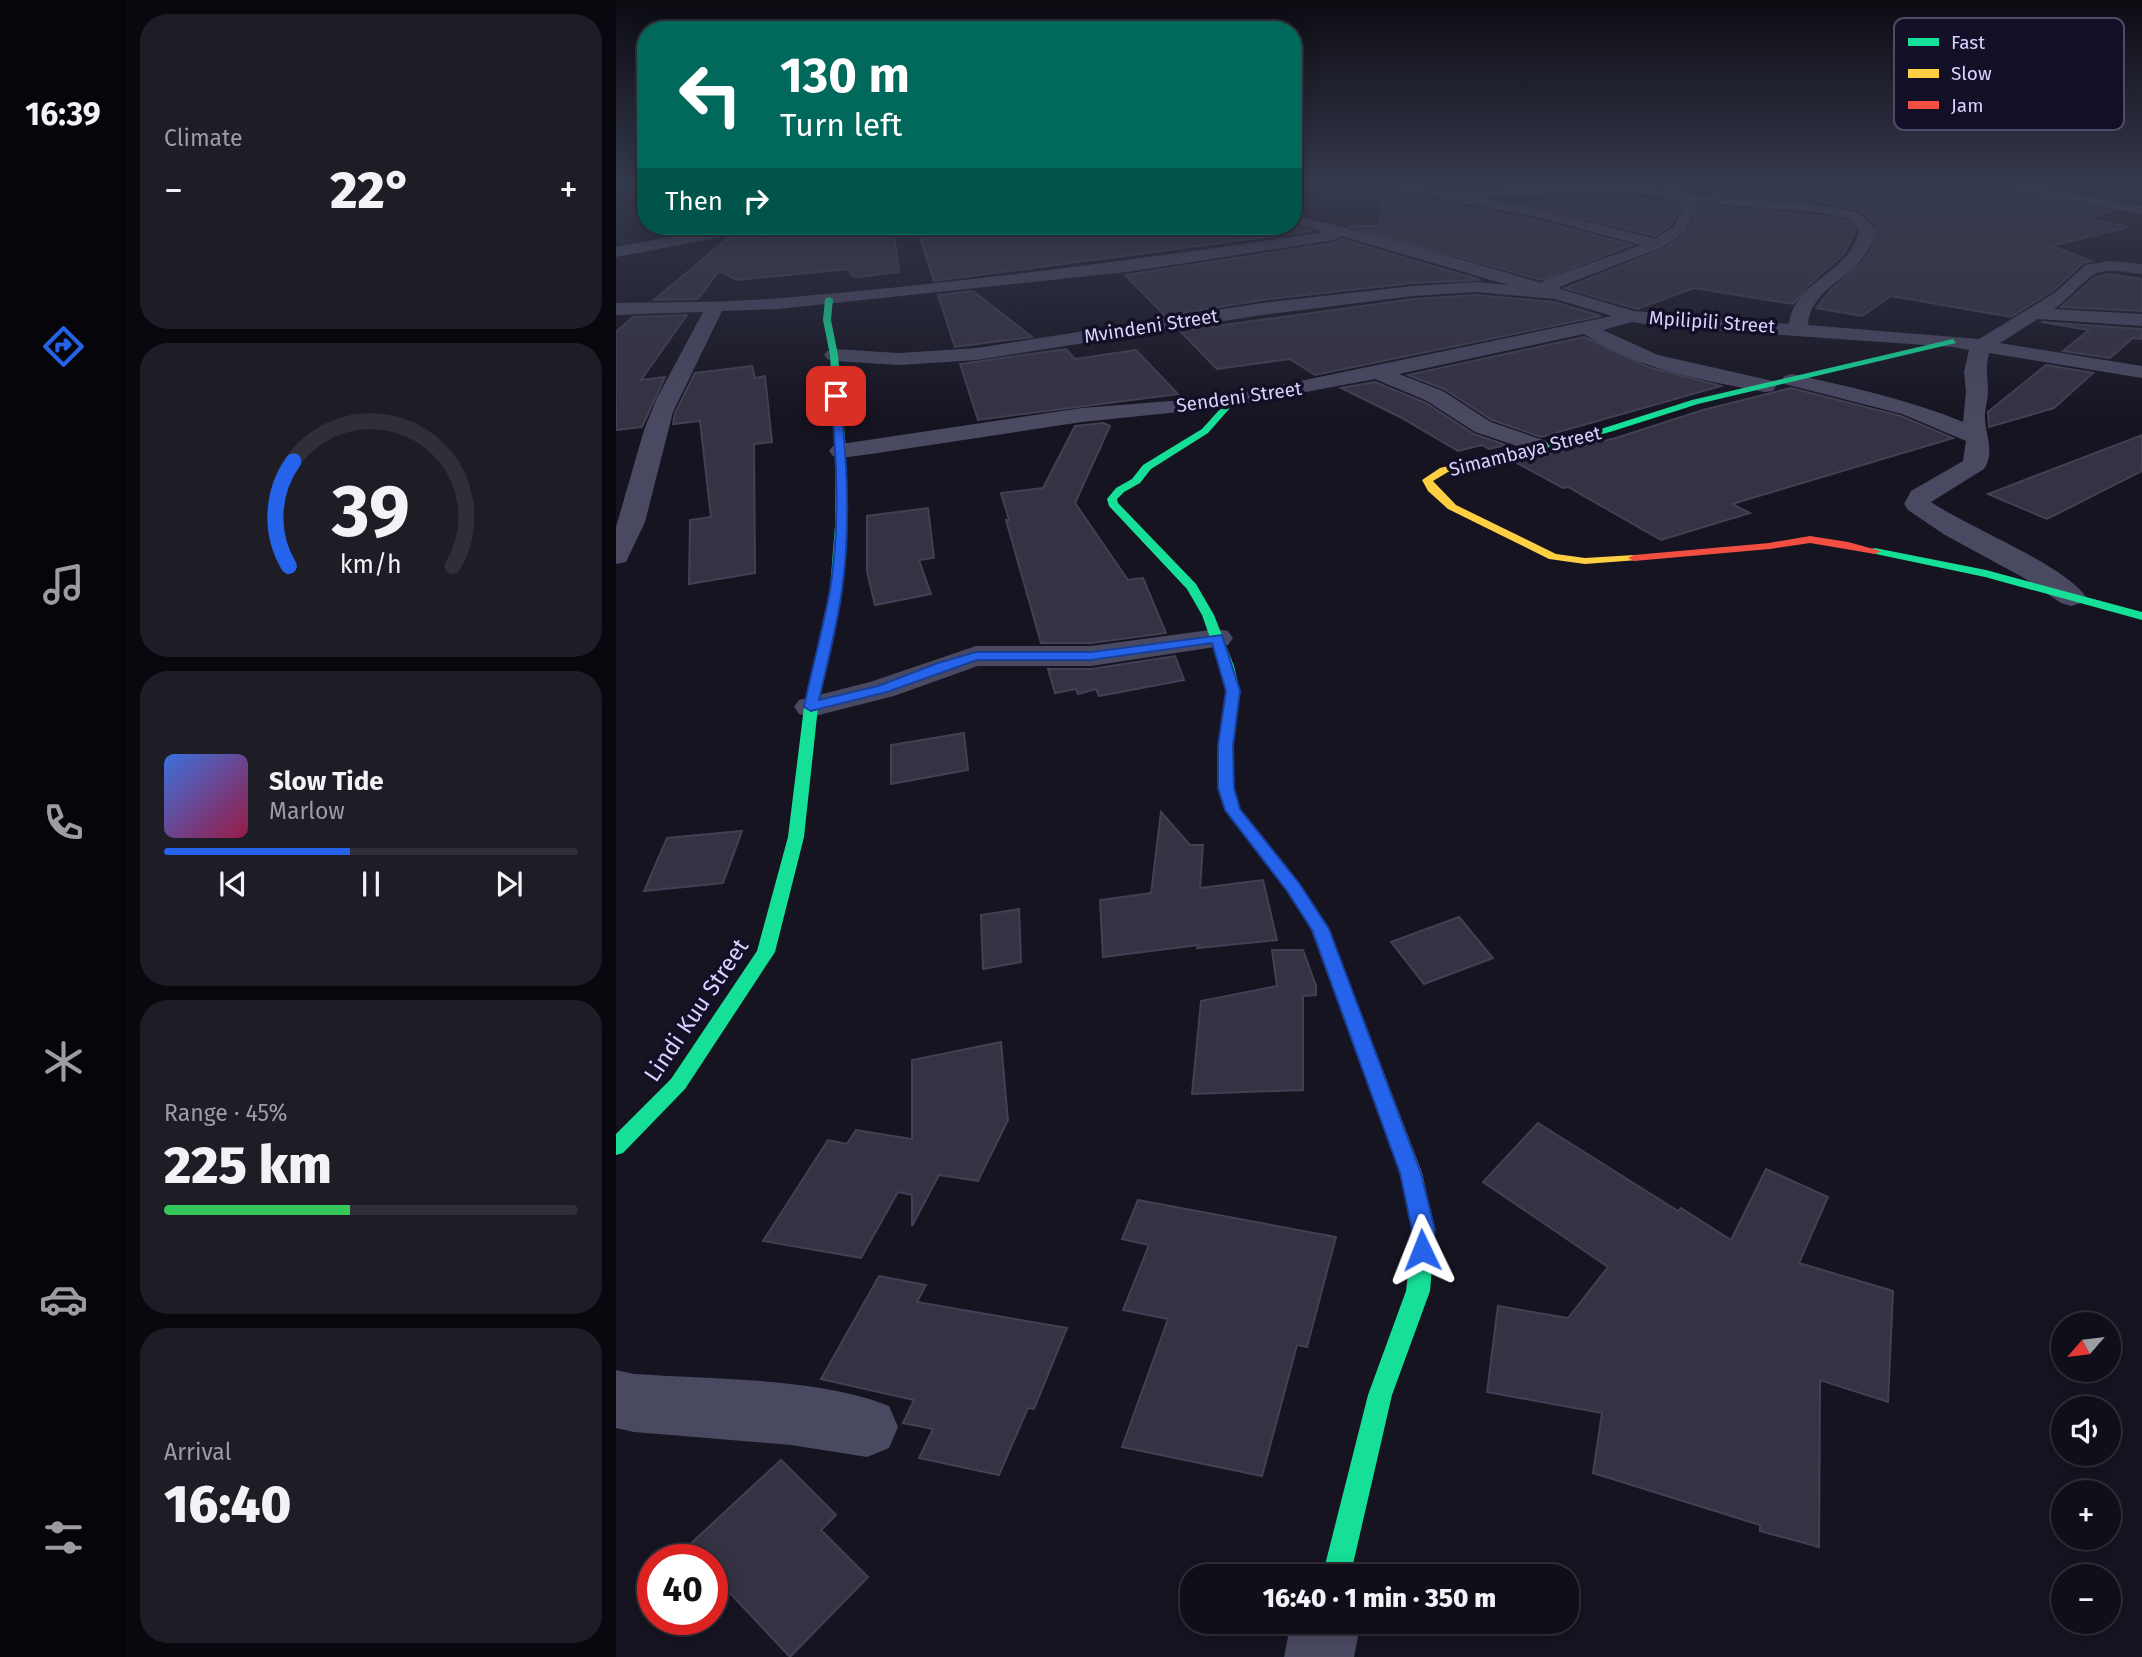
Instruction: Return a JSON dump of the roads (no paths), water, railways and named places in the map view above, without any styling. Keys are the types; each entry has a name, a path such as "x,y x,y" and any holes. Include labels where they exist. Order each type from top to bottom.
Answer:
{"street":[{"path":"616,309 829,299 1151,263"},
{"name":"Mpilipili Street","path":"1458,263 1552,294 1632,316 1665,321 1953,341 2142,372"},
{"path":"1552,294 1550,284 1605,263"},
{"path":"1798,329 1797,320 1801,309 1817,289 1849,263"},
{"path":"1980,347 2062,296 2091,269 2110,266 2142,269"},
{"name":"Mvindeni Street","path":"834,355 899,359 966,355 1262,309 1423,290 1476,287 1552,294"},
{"name":"Lindi Kuu Street","path":"616,1147 678,1084 766,952 796,837 811,707 836,589 841,526 841,450 834,355 827,320 829,299"},
{"path":"616,556 628,536 662,413 682,369 704,337 715,306"},
{"path":"2037,313 2142,320"},
{"name":"Sendeni Street","path":"841,450 895,445 1019,423 1233,400 1309,388 1589,329 1632,316"},
{"path":"1589,329 1646,357 1765,386"},
{"name":"Simambaya Street","path":"1953,341 1695,402 1607,430 1444,470 1427,480 1432,489 1452,507 1553,557 1585,561 1689,555 1770,546 1787,540 1821,540 1986,574 2128,613"},
{"name":"Simambaya Street","path":"1980,347 1974,372 1977,391 1973,416 1978,438 1975,464 1920,496 1917,504 1935,518 2038,574 2071,597"},
{"path":"1377,373 1435,396 1483,427 1538,446"},
{"path":"1792,380 1911,409 1938,418 1978,438"},
{"path":"1233,400 1205,431 1147,467 1136,481 1120,490 1112,499 1113,504 1192,587 1217,638 1233,691 1226,746 1226,788 1233,810 1293,887 1320,929 1410,1173 1424,1230 1418,1291 1380,1395 1339,1564"},
{"path":"2128,613 2142,623"},
{"path":"811,707 882,689 976,656 1091,656 1217,638"},
{"path":"616,1399 634,1403 790,1415 867,1427"},
{"path":"1319,1657 1324,1634"}]}
